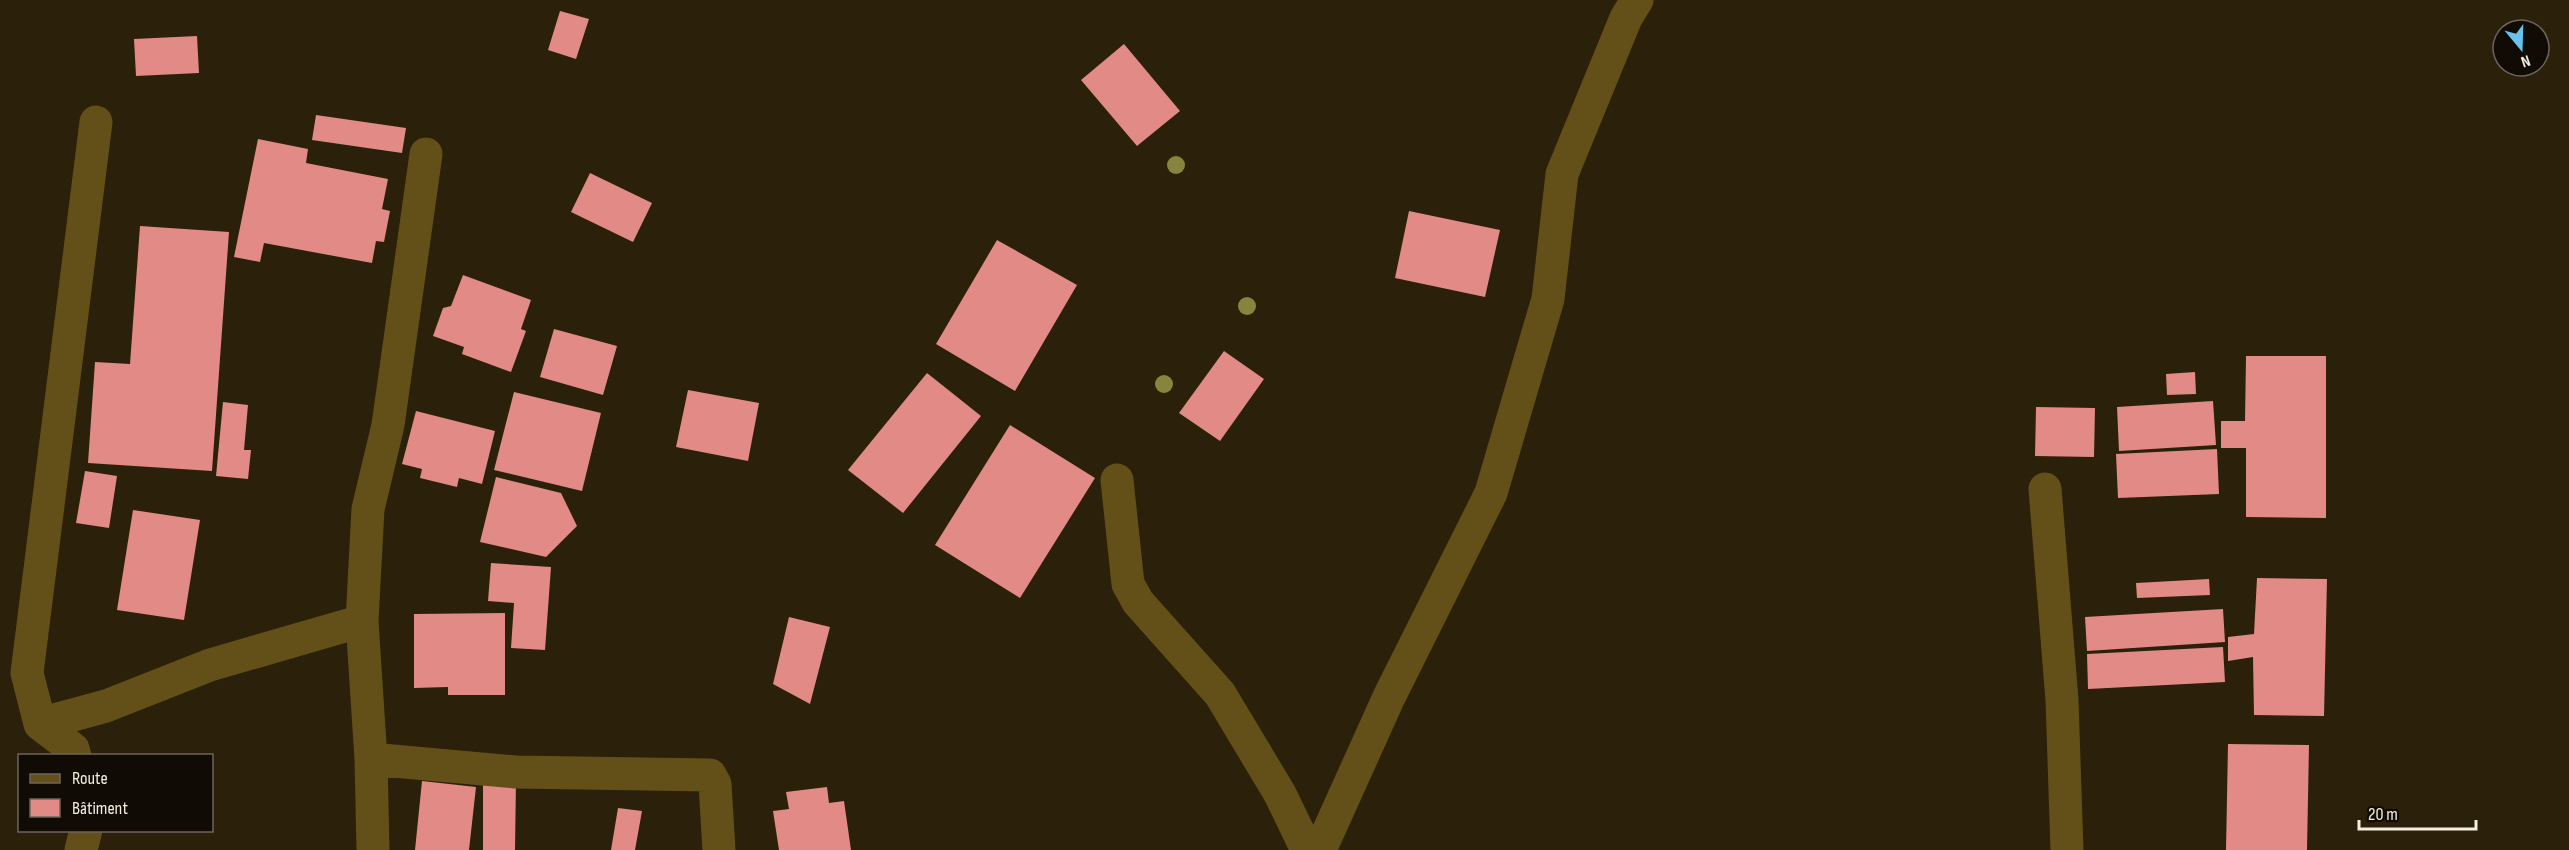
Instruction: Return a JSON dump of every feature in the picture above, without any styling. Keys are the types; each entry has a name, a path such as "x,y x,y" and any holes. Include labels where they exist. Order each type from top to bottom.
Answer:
{"street":[{"path":"1320,850 1389,697 1491,493 1548,299 1562,174 1626,18 1637,0"},
{"path":"74,754 73,750 40,724 27,673 96,122"},
{"path":"372,850 371,759 362,621 368,509 388,425 426,154"},
{"path":"1116,480 1128,584 1138,603 1220,694 1280,794 1307,850"},
{"path":"2045,489 2062,700 2067,850"},
{"path":"40,724 106,706 210,665 362,621"},
{"path":"371,759 516,772 710,775 715,784 719,850"},
{"path":"81,850 86,832"}],"building":[{"path":"560,11 589,19 576,59 548,50"},
{"path":"197,36 199,73 136,76 134,39"},
{"path":"1124,44 1180,111 1137,146 1081,80"},
{"path":"316,115 406,128 402,153 312,140"},
{"path":"258,139 308,149 306,163 388,179 382,209 390,211 384,242 376,241 372,263 264,243 260,262 234,257"},
{"path":"590,173 652,203 633,242 571,212"},
{"path":"1409,211 1500,230 1485,297 1395,278"},
{"path":"140,226 229,232 212,471 88,463 95,362 130,364"},
{"path":"997,240 1077,285 1015,391 936,344"},
{"path":"463,275 531,300 521,329 526,331 511,372 462,354 464,347 433,336 443,308 451,306"},
{"path":"554,329 617,346 603,395 540,377"},
{"path":"1224,351 1264,379 1220,441 1179,413"},
{"path":"2246,356 2326,356 2326,518 2246,517 2246,448 2221,448 2221,421 2245,421"},
{"path":"2195,372 2196,394 2167,395 2166,374"},
{"path":"927,373 981,416 903,513 848,470"},
{"path":"688,390 759,403 748,461 676,447"},
{"path":"514,392 601,413 582,491 494,470"},
{"path":"2213,401 2216,445 2119,451 2117,407"},
{"path":"223,402 248,405 244,450 251,450 248,479 216,476"},
{"path":"2036,407 2095,408 2094,457 2035,456"},
{"path":"416,411 495,431 482,484 459,478 457,487 420,478 422,469 402,464"},
{"path":"1010,425 1095,478 1020,598 935,545"},
{"path":"2217,449 2219,494 2118,498 2116,454"},
{"path":"85,471 117,476 109,528 76,523"},
{"path":"496,477 561,493 577,526 546,557 480,542"},
{"path":"133,510 200,520 184,620 117,610"},
{"path":"491,563 551,567 545,650 511,648 514,603 488,601"},
{"path":"2257,578 2327,579 2324,716 2254,715 2253,657 2228,661 2228,637 2254,634"},
{"path":"2209,579 2210,595 2137,598 2136,583"},
{"path":"2223,609 2225,642 2087,651 2085,617"},
{"path":"505,613 505,695 448,695 448,687 414,688 414,614"},
{"path":"789,617 830,627 810,704 773,684"},
{"path":"2223,647 2225,682 2088,689 2087,654"},
{"path":"2228,744 2309,745 2307,850 2226,850"},
{"path":"422,781 476,787 469,850 415,850"},
{"path":"516,781 515,850 483,850 483,782"},
{"path":"827,787 829,803 844,801 851,850 779,850 773,811 789,809 786,792"},
{"path":"618,808 642,811 635,850 611,850"}]}
